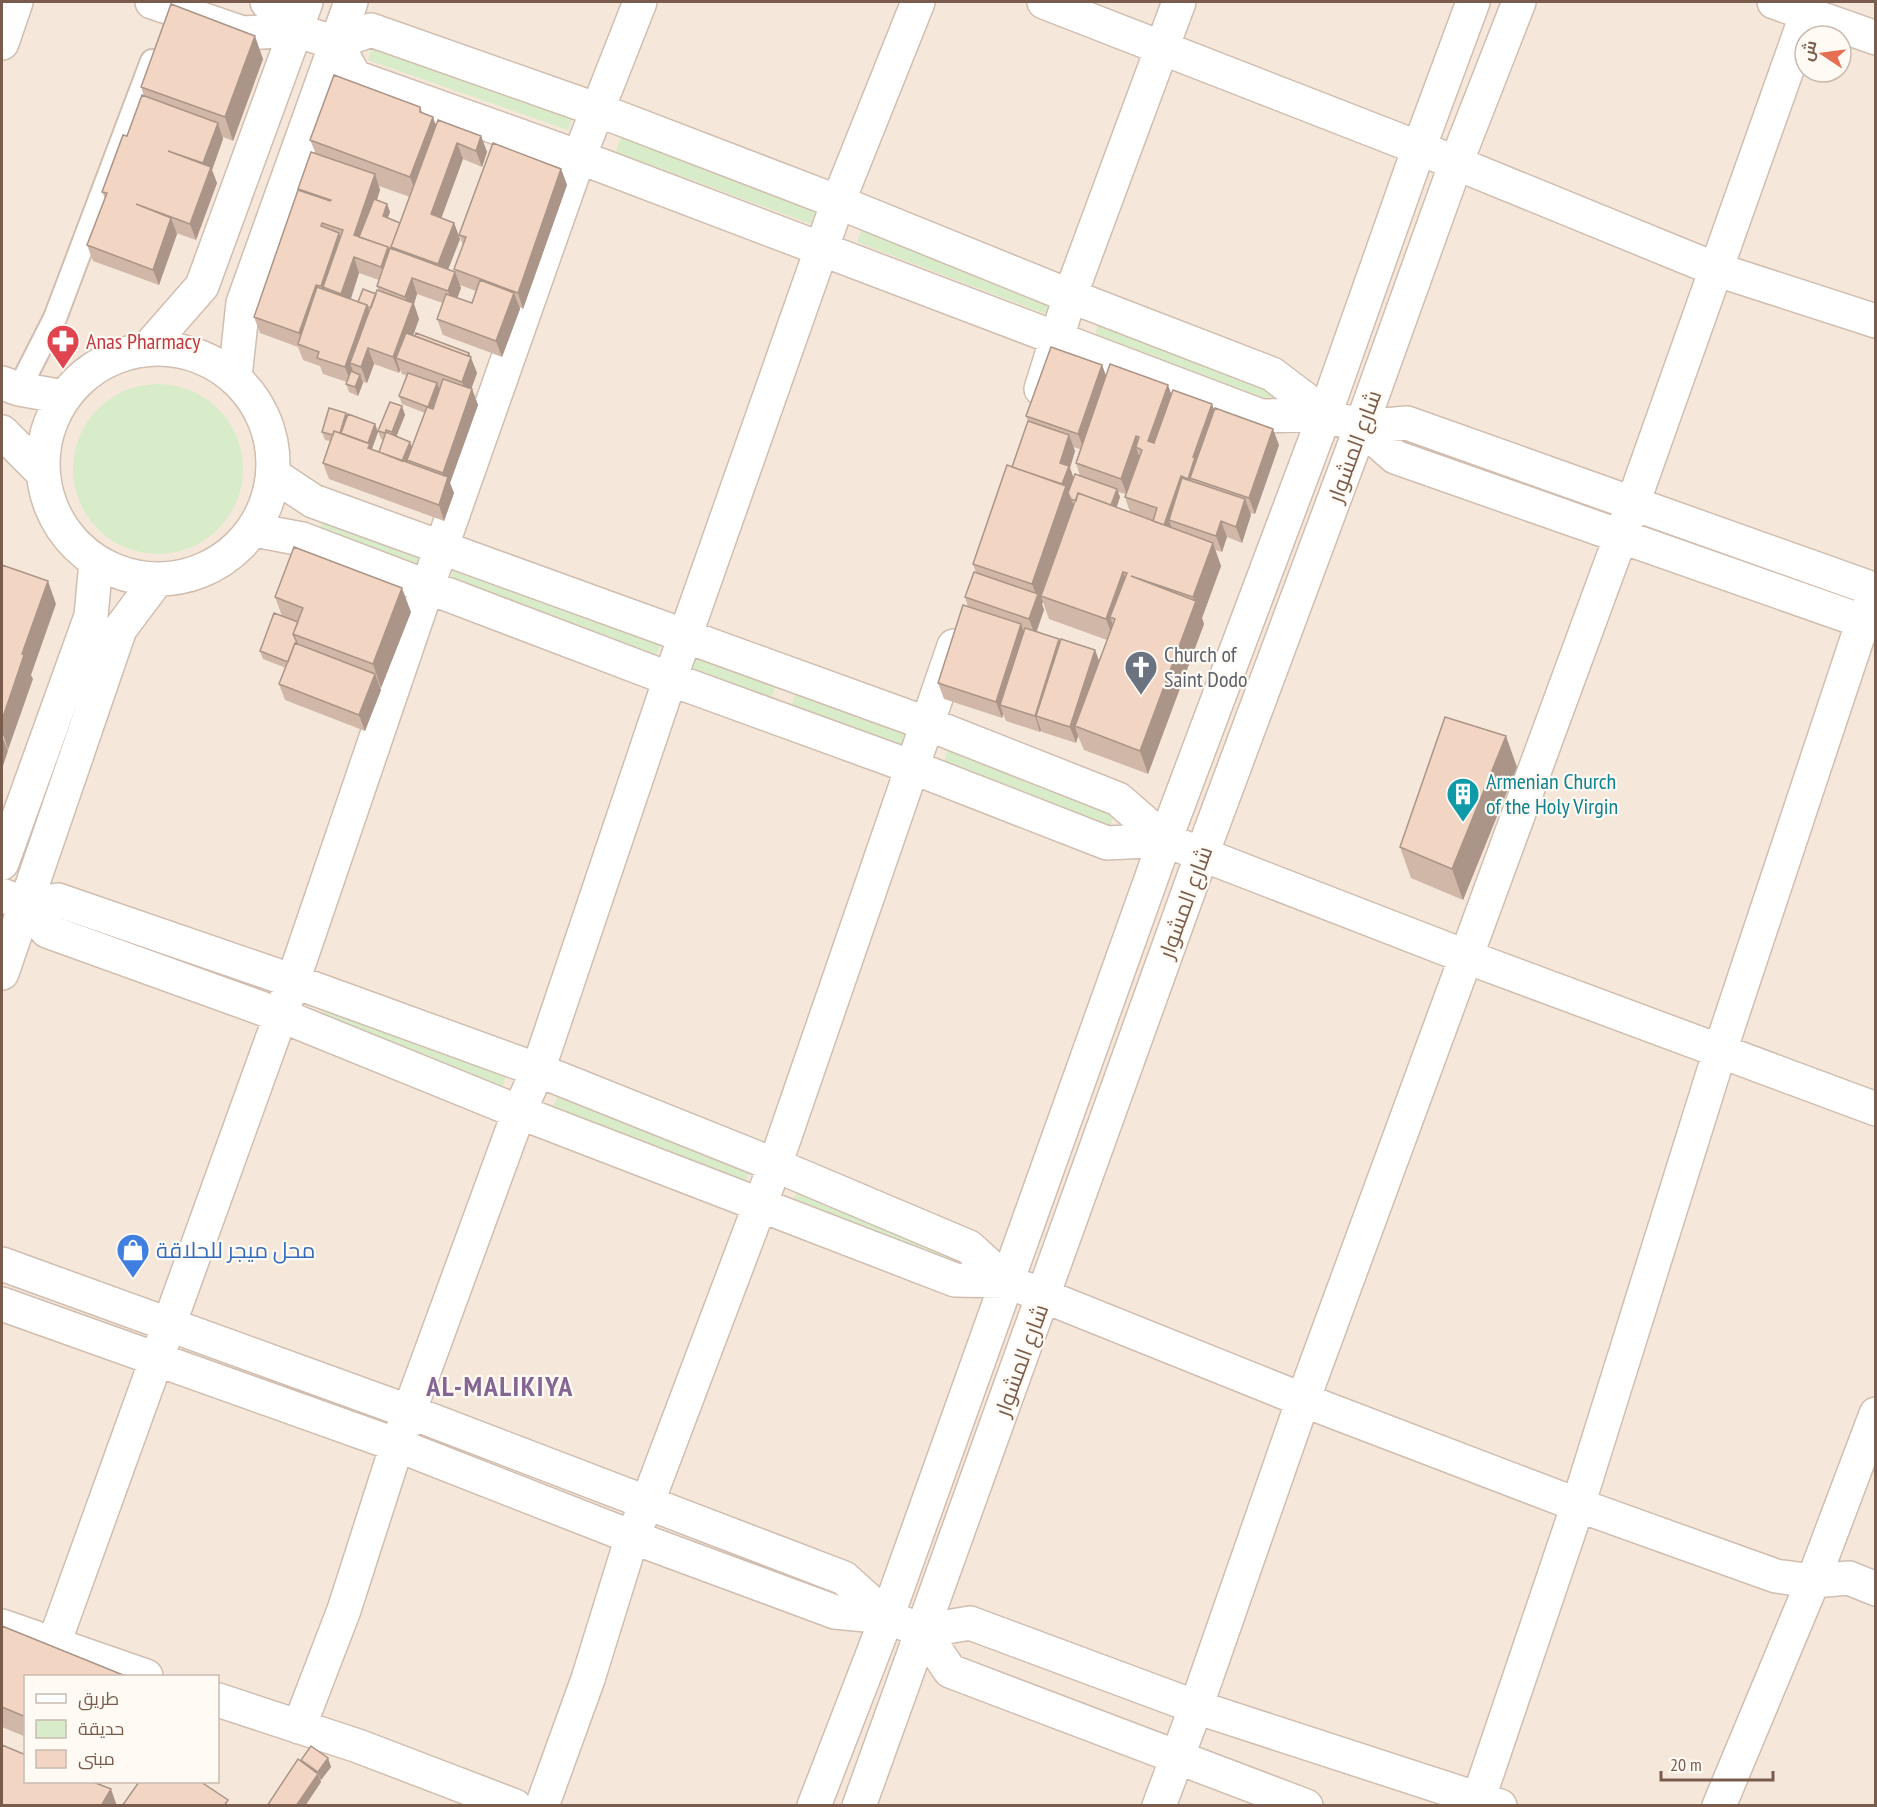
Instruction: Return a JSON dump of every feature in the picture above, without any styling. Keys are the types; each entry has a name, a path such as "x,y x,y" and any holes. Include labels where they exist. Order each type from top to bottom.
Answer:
{"street":[{"path":"2,43 16,2"},
{"path":"267,2 300,16 336,43 355,77 579,157 1260,416 1325,414"},
{"path":"235,377 243,303 351,2"},
{"path":"53,1646 293,981 427,588 579,157 640,2"},
{"path":"299,1727 344,1610 397,1445 519,1112 538,1070 670,679 837,202 918,2"},
{"path":"1044,2 1419,148 1715,269 1875,321"},
{"path":"1031,418 1070,296 1179,2"},
{"name":"شارع المشوار","path":"814,1806 887,1617 1165,840 1325,414 1473,2"},
{"name":"شارع المشوار","path":"859,1806 1202,854 1361,427 1456,163 1520,2"},
{"path":"1774,2 1809,7 1875,38"},
{"path":"1159,1806 1178,1758 1303,1400 1633,503 1809,7"},
{"path":"162,21 243,33 300,16"},
{"path":"147,349 202,286 300,16"},
{"path":"336,43 371,30 598,110 1272,374 1325,414 1361,427 1395,457 1869,623"},
{"path":"147,349 178,350 209,360 235,377 258,405 271,439 274,475 268,504 254,530 228,558 194,575 156,581 124,576 96,562 75,545 59,524 48,499 43,473 43,450 48,428 64,397 87,373 105,362 125,353 147,349"},
{"path":"10,386 64,397"},
{"path":"2,1304 397,1445 632,1537 835,1612 887,1617 923,1631 970,1623 1196,1707 1485,1803 1720,1051 1869,623 1875,590 1407,423 1361,427"},
{"path":"2,434 43,473"},
{"path":"274,475 313,501 928,724 1118,800 1165,840 1467,957 1875,1109"},
{"path":"254,530 302,539 670,679 912,767 1107,843 1165,840"},
{"path":"2,863 91,616 96,562"},
{"path":"2,973 14,900 120,629 156,581"},
{"path":"542,1806 588,1679 632,1537 648,1502 775,1165 962,622"},
{"path":"14,900 58,900 293,981 538,1070 775,1165 969,1247 1006,1281"},
{"path":"14,900 47,931 280,1014 519,1112 956,1280 1006,1281 1045,1294 1303,1400 1578,1505 1776,1576 1813,1581 1849,1578 1875,1588"},
{"path":"2,1264 410,1412 844,1578 887,1617"},
{"path":"1719,1806 1813,1581 1875,1414"},
{"path":"2,1626 140,1675"},
{"path":"923,1631 950,1671 1306,1806"},
{"path":"219,1700 358,1746 515,1806"}],"lane":[{"path":"10,386 55,318 162,21"}],"shaded area":[{"path":"2,2 1875,2 1875,1805 2,1805"}],"green space":[{"path":"373,45 573,115 568,130 368,60"},
{"path":"621,137 817,208 811,224 616,152"},
{"path":"863,226 1055,299 1048,315 857,242"},
{"path":"1100,318 1280,386 1274,402 1095,334"},
{"path":"158,384 191,390 218,409 237,436 243,469 237,502 218,529 191,548 158,554 125,548 98,529 79,502 73,469 79,436 98,409 125,390"},
{"path":"323,518 427,555 421,570 319,533"},
{"path":"455,566 662,640 656,657 449,582"},
{"path":"697,654 777,683 771,699 691,671"},
{"path":"797,690 911,732 906,747 791,706"},
{"path":"948,750 1115,813 1109,830 942,766"},
{"path":"326,1004 507,1073 502,1088 320,1019"},
{"path":"558,1095 751,1168 745,1183 552,1110"},
{"path":"798,1188 954,1251 949,1265 792,1202"}],"building":[{"path":"171,4 255,36 225,117 141,87"},
{"path":"334,75 420,107 420,112 433,117 410,177 310,140"},
{"path":"142,95 218,123 203,163 168,151 211,167 190,224 136,204 171,218 153,270 87,245 107,193 102,192 123,135 127,136"},
{"path":"438,120 481,136 476,151 457,143 431,214 454,223 438,264 391,247"},
{"path":"493,143 561,169 518,293 454,269 466,237 459,235"},
{"path":"311,152 375,174 354,235 388,247 381,267 354,257 341,294 323,287 343,230 322,223 321,226 339,233 321,286 316,285 299,333 254,317 298,190 331,200 298,189"},
{"path":"374,199 387,204 383,216 400,223 392,249 390,248 389,251 388,247 359,237"},
{"path":"390,248 455,272 448,291 412,278 405,297 377,286"},
{"path":"480,280 514,293 496,341 437,319 446,294 472,303"},
{"path":"317,287 367,305 345,367 317,358 319,352 298,344"},
{"path":"363,289 376,294 371,308 358,302"},
{"path":"377,290 413,303 393,357 368,348 361,367 350,363"},
{"path":"406,333 471,357 462,382 396,358"},
{"path":"416,333 469,353 468,356 415,336"},
{"path":"1051,347 1102,365 1078,434 1026,416"},
{"path":"1110,364 1168,385 1148,441 1154,443 1173,390 1212,404 1193,457 1195,457 1188,479 1181,476 1164,525 1153,521 1157,508 1125,497 1142,450 1136,447 1139,437 1136,436 1121,479 1076,463"},
{"path":"351,371 360,375 355,387 346,384"},
{"path":"408,373 437,383 428,407 399,396"},
{"path":"443,379 472,389 443,473 407,460 427,407 433,409"},
{"path":"390,402 402,406 392,432 386,430 385,433 378,431"},
{"path":"329,408 346,413 340,433 334,431 333,435 322,432"},
{"path":"1215,408 1273,429 1249,498 1190,478"},
{"path":"348,414 375,424 368,443 341,433"},
{"path":"1028,421 1069,435 1060,463 1069,466 1062,484 1012,467"},
{"path":"334,431 370,444 368,448 448,477 439,505 323,463"},
{"path":"386,432 410,442 402,461 379,452"},
{"path":"1007,465 1066,486 1032,584 973,564"},
{"path":"1075,474 1117,489 1111,505 1078,493 1076,501 1071,499 1068,493"},
{"path":"1182,478 1245,499 1236,527 1221,521 1216,536 1169,520"},
{"path":"1078,493 1213,543 1193,597 1131,576 1196,601 1140,751 1075,726 1115,619 1110,617 1127,573 1123,572 1106,619 1041,596"},
{"path":"294,547 402,588 373,664 293,634 303,608 275,597"},
{"path":"2,565 48,581 2,720"},
{"path":"974,572 1038,594 1029,619 965,597"},
{"path":"963,605 1021,624 996,702 938,683"},
{"path":"274,613 298,622 293,634 297,643 295,643 288,662 260,651"},
{"path":"1025,628 1059,639 1035,716 1000,705"},
{"path":"1061,639 1095,650 1070,727 1036,716"},
{"path":"295,643 375,674 359,715 279,684"},
{"path":"1445,717 1506,736 1452,869 1400,847"},
{"path":"2,1626 123,1675 24,1675 24,1716 2,1707"},
{"path":"2,1745 24,1754 24,1783 96,1783 111,1789 101,1806 2,1806"},
{"path":"311,1746 328,1758 318,1772 301,1760"},
{"path":"298,1759 318,1774 296,1806 267,1806"},
{"path":"138,1783 202,1783 228,1800 224,1806 122,1806"}],"place":[{"name":"Anas Pharmacy","path":"63,370"},
{"name":"Church of Saint Dodo","path":"1141,696"},
{"name":"Armenian Church of the Holy Virgin","path":"1463,823"},
{"name":"محل ميجر للحلاقة","path":"133,1279"}],"district":[{"name":"AL-MALIKIYA","path":"500,1385"}]}
